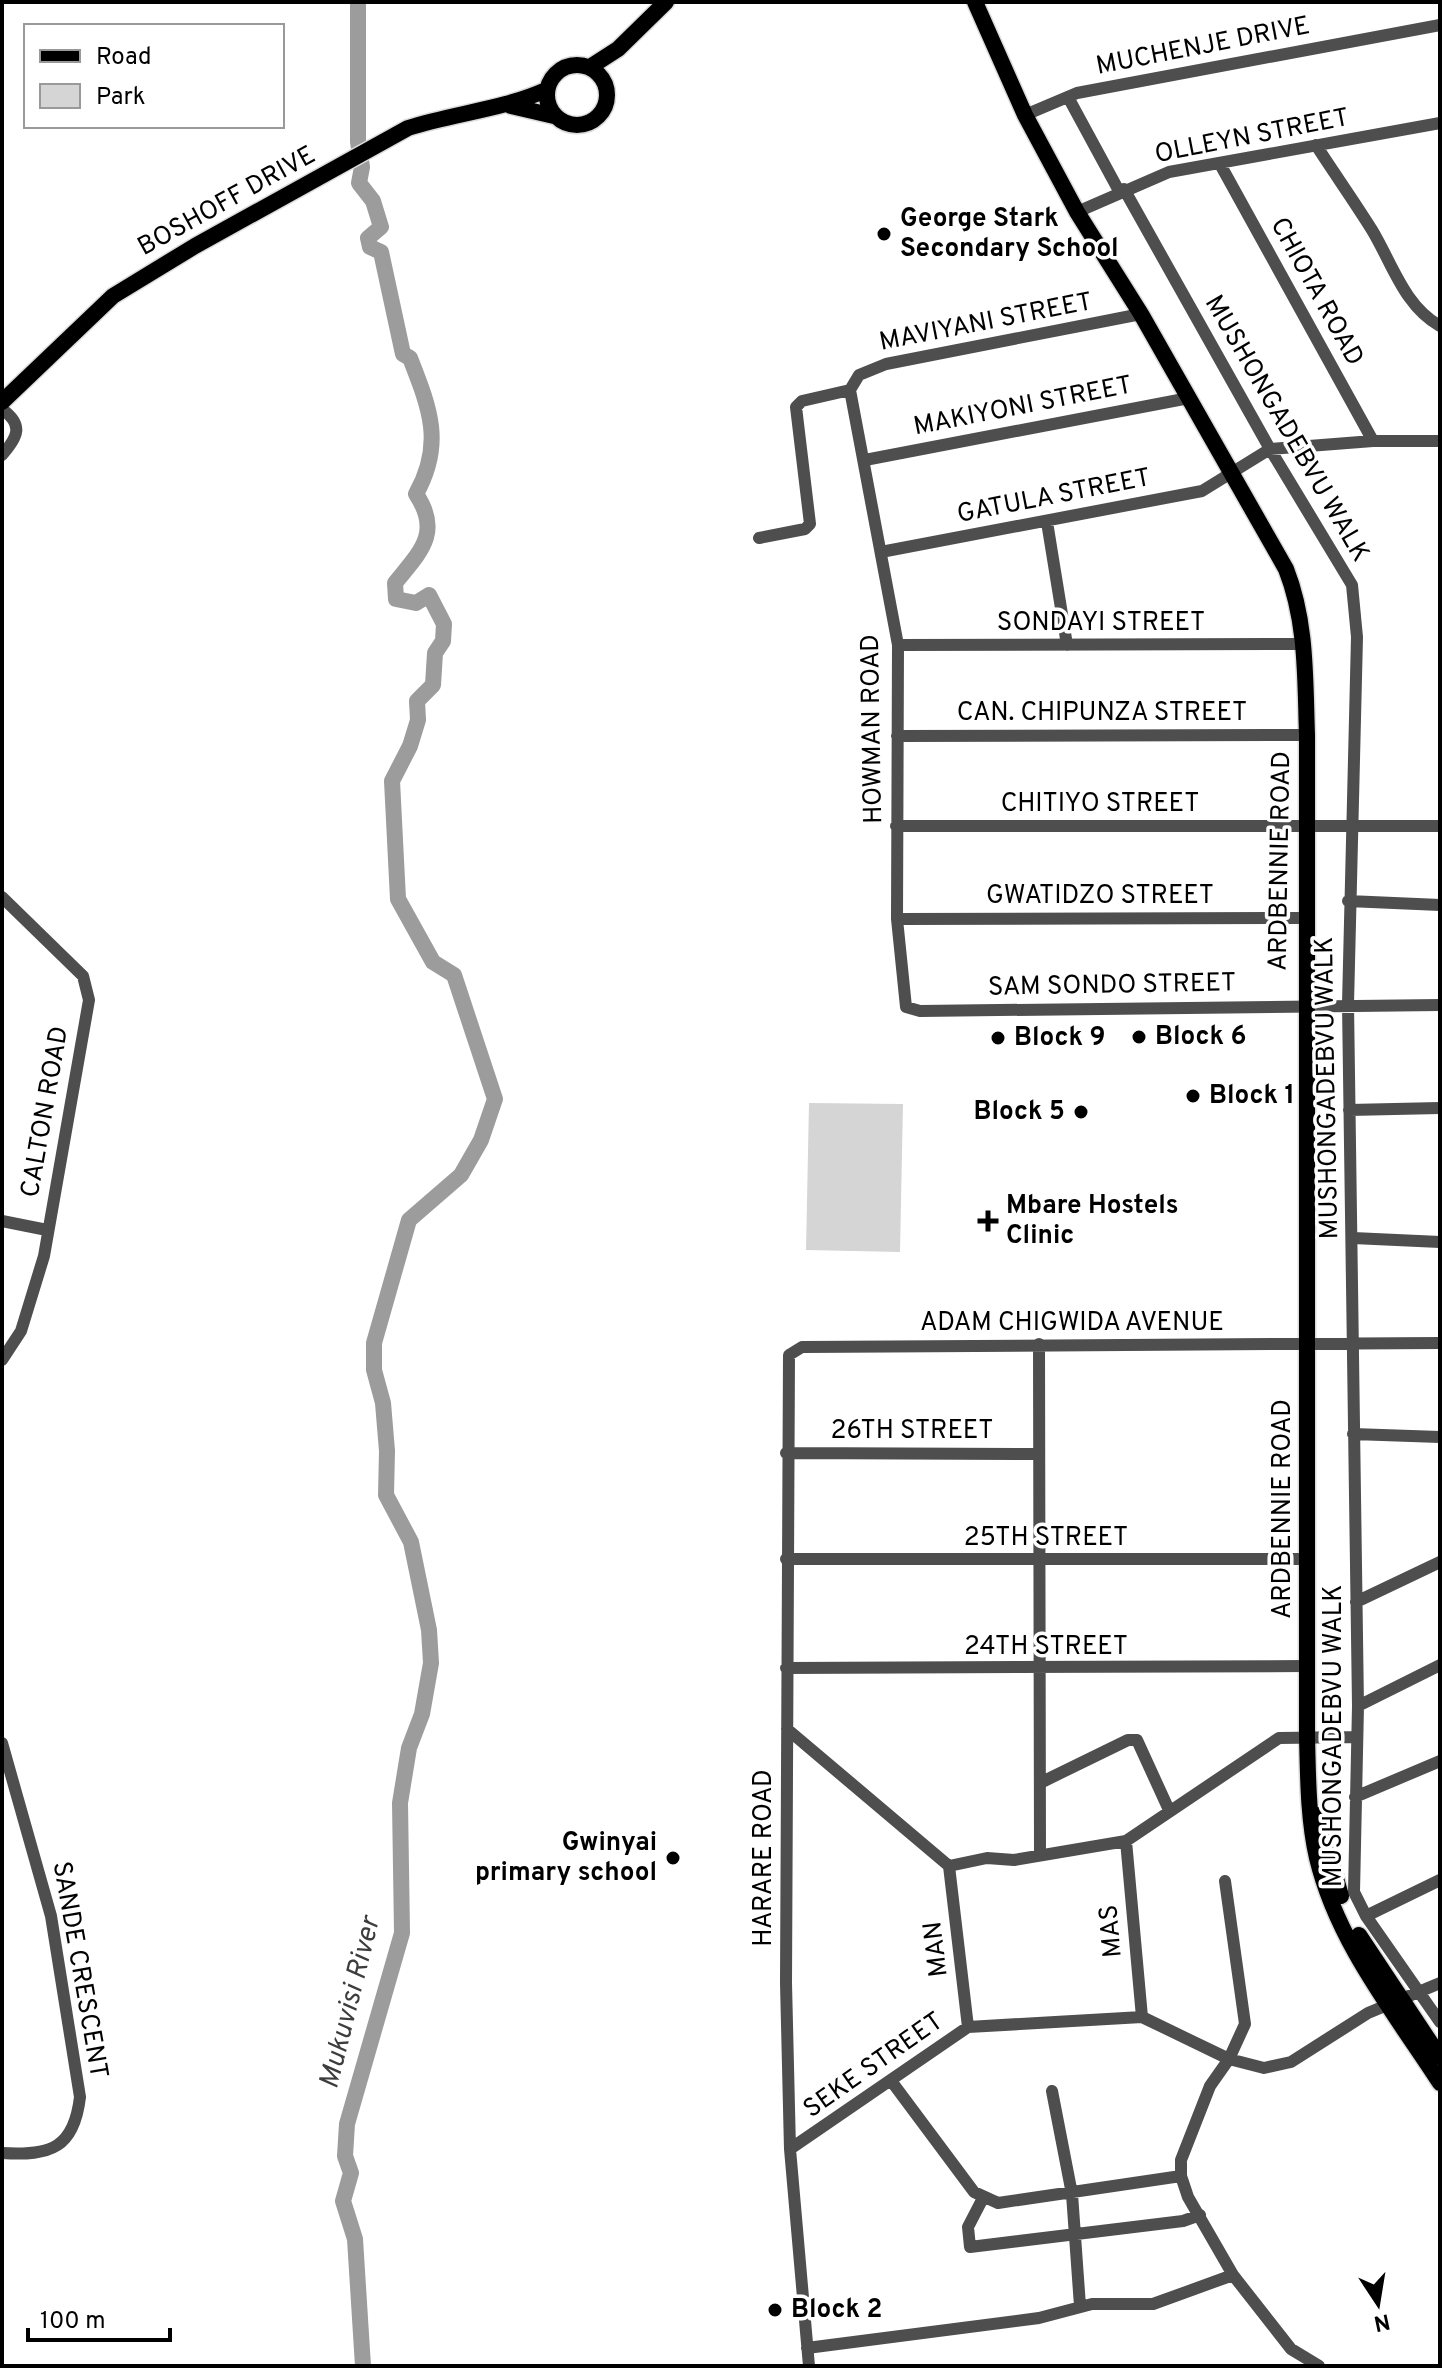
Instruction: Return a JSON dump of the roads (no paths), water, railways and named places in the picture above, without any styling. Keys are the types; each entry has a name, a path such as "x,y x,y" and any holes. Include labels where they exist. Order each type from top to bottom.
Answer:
{"main road":[{"path":"618,49 606,84 608,100 597,118 575,125 554,116 546,90 554,73 573,65 590,67 618,49 666,2"},
{"name":"ARDBENNIE ROAD","path":"979,5 1025,115 1077,212 1141,314 1286,569 1297,601 1304,644 1307,735 1304,826 1307,1736 1314,1842 1327,1890 1351,1944 1440,2057"},
{"path":"590,67 606,84"},
{"name":"BOSHOFF DRIVE","path":"2,402 113,296 350,160 439,118 511,106 546,90"},
{"name":"BOSHOFF DRIVE","path":"511,106 554,116"},
{"name":"ARDBENNIE ROAD","path":"1393,2000 1440,2083"}],"street":[{"name":"MUCHENJE DRIVE","path":"1025,115 1068,97 1440,25"},
{"name":"MUSHONGADEBVU WALK","path":"1068,97 1354,589 1357,637 1348,901 1358,1706 1354,1892 1366,1916 1440,2022"},
{"name":"OLLEYN STREET","path":"1077,212 1169,172 1440,123"},
{"path":"1316,145 1373,231 1416,306 1440,326"},
{"name":"CHIOTA ROAD","path":"1220,164 1373,441"},
{"name":"MAVIYANI STREET","path":"850,390 859,375 886,364 1141,314"},
{"path":"759,538 805,529 810,524 796,407 802,401 850,390"},
{"name":"HOWMAN ROAD","path":"850,390 898,645 897,919 904,1003 910,1010 920,1011"},
{"name":"MAKIYONI STREET","path":"865,460 1189,398"},
{"path":"2,409 12,416 18,428 12,444 2,455"},
{"path":"1270,449 1373,441 1440,441"},
{"name":"GATULA STREET","path":"881,552 1202,491 1270,449"},
{"path":"1047,522 1067,645"},
{"name":"SONDAYI STREET","path":"898,645 1304,644"},
{"name":"CAN. CHIPUNZA STREET","path":"897,736 1307,735"},
{"name":"CHITIYO STREET","path":"896,826 1440,826"},
{"name":"CALTON ROAD","path":"2,897 37,927 83,976 89,1000 30,1308 21,1331 2,1360"},
{"path":"1348,901 1440,905"},
{"name":"GWATIDZO STREET","path":"897,919 1304,918"},
{"name":"SAM SONDO STREET","path":"920,1011 1440,1005"},
{"path":"1349,1110 1440,1108"},
{"path":"2,1221 47,1230"},
{"path":"1353,1238 1440,1242"},
{"name":"ADAM CHIGWIDA AVENUE","path":"793,1351 802,1347 1039,1344 1440,1343"},
{"path":"1039,1344 1040,1855"},
{"name":"HARARE ROAD","path":"793,1351 787,1360 786,1983 790,2149 809,2366"},
{"path":"1353,1434 1440,1437"},
{"name":"26TH STREET","path":"786,1453 1037,1454"},
{"name":"25TH STREET","path":"786,1559 1306,1559"},
{"path":"1356,1602 1440,1562"},
{"path":"1358,1706 1440,1665"},
{"name":"24TH STREET","path":"786,1668 1307,1666"},
{"path":"787,1729 949,1866 987,1858 1014,1860 1126,1841 1279,1738 1355,1737"},
{"path":"1040,1783 1128,1740 1137,1740 1169,1810"},
{"name":"SANDE CRESCENT","path":"2,1743 51,1916 80,2097 77,2121 70,2136 51,2149 2,2153"},
{"path":"1355,1797 1440,1761"},
{"name":"MAS","path":"1126,1841 1142,2017"},
{"name":"MAN","path":"949,1866 968,2027"},
{"path":"1366,1916 1440,1880"},
{"path":"1225,1881 1245,2024 1229,2059 1210,2086 1181,2160 1181,2176 1233,2275 1291,2349 1319,2366"},
{"name":"SEKE STREET","path":"790,2149 892,2082 968,2027 1142,2017 1229,2059 1264,2068 1284,2065 1393,2000 1440,1983"},
{"path":"892,2082 974,2192 998,2203 1181,2176"},
{"path":"1052,2091 1072,2194 1080,2306"},
{"path":"983,2198 968,2227 970,2247 1183,2221 1200,2215"},
{"path":"807,2348 1039,2318 1080,2306 1153,2304 1233,2275"}],"waterway":[{"name":"Mukuvisi River","path":"358,2 358,142 362,167 359,183 373,201 381,227 368,238 370,247 381,252 403,354 410,358 431,426 430,459 416,494 427,520 425,542 395,583 396,599 416,603 429,595 444,624 443,641 435,653 433,685 417,701 418,720 410,746 392,781 398,899 433,962 454,975 495,1099 481,1140 461,1175 409,1220 374,1343 374,1370 383,1403 387,1451 386,1495 411,1542 429,1630 431,1663 422,1714 409,1748 400,1803 402,1933 347,2124 345,2156 351,2173 343,2201 355,2239 363,2366"}],"place":[{"name":"George Stark Secondary School","path":"884,234"},
{"name":"Block 6","path":"1139,1037"},
{"name":"Block 9","path":"998,1038"},
{"name":"Block 1","path":"1193,1096"},
{"name":"Block 5","path":"1081,1112"},
{"name":"Mbare Hostels Clinic","path":"988,1221"},
{"name":"Gwinyai primary school","path":"673,1858"},
{"name":"Block 2","path":"775,2310"}]}
